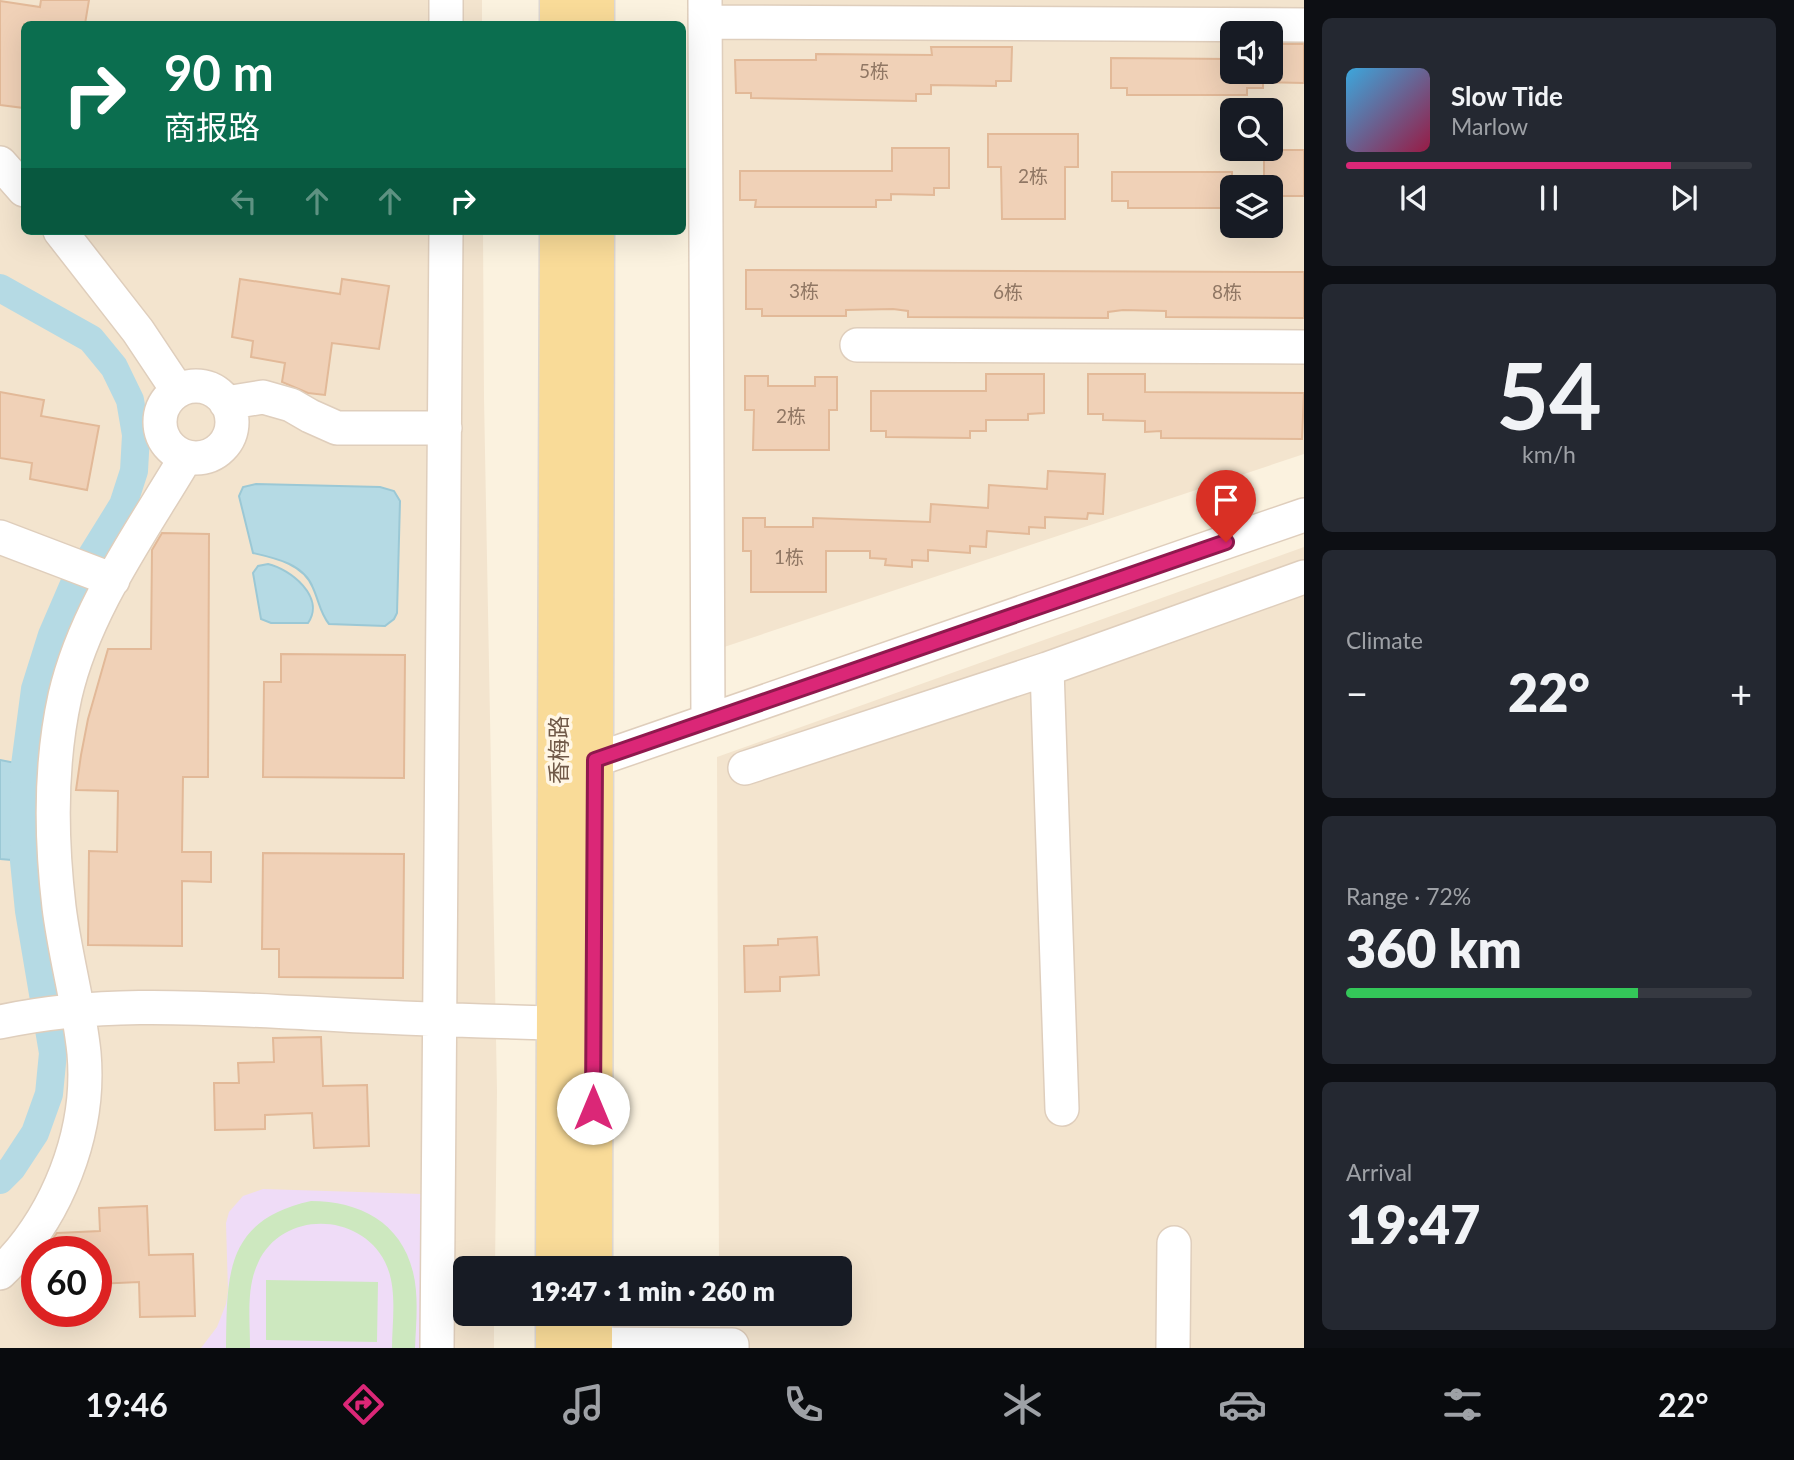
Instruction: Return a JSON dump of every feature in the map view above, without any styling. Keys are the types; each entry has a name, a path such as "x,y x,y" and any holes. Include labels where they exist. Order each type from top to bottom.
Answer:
{"main road":[{"path":"559,0 559,21"},
{"path":"595,0 595,21"},
{"name":"香梅路","path":"555,1256 559,235"},
{"name":"香梅路","path":"593,1256 595,235"},
{"path":"555,1326 555,1348"}],"street":[{"path":"446,0 446,21"},
{"path":"708,721 706,11 1304,25"},
{"path":"0,163 21,187"},
{"path":"63,235 138,331 178,391"},
{"path":"438,1348 446,235"},
{"path":"857,345 1304,347"},
{"path":"187,387 201,387 217,394 226,402 232,423 230,434 223,445 208,456 186,457 174,451 166,442 160,424 162,412 169,399 178,391 187,387"},
{"path":"226,402 263,397 291,405 337,428 445,428"},
{"path":"0,1273 13,1261 40,1225 61,1186 76,1144 83,1100 84,1055 59,907 54,829 56,768 65,696 81,647 102,598 186,457"},
{"path":"558,773 1304,515"},
{"path":"0,537 113,580"},
{"path":"744,768 1047,669 1304,576"},
{"path":"1047,669 1062,1109"},
{"path":"8,1021 78,1011 178,1006 439,1020 556,1023"},
{"path":"1173,1348 1174,1243"},
{"path":"593,1335 732,1345 732,1348"}],"shaded area":[{"path":"0,0 482,0 482,21 21,21 21,235 483,235 497,1091 495,1256 453,1256 453,1326 494,1326 494,1348 0,1348"},
{"path":"690,0 1304,0 1304,454 697,656"},
{"path":"1304,547 1304,1348 720,1348 720,1326 852,1326 852,1256 719,1256 717,757"},
{"path":"263,1189 422,1194 422,1348 201,1348 217,1327 226,1304 226,1223 229,1212 243,1196"}],"green space":[{"path":"311,1201 346,1205 361,1210 376,1218 399,1240 415,1281 415,1348 392,1348 392,1283 385,1262 373,1246 358,1234 340,1226 321,1224 302,1226 284,1233 269,1246 258,1263 252,1283 250,1348 226,1348 231,1274 237,1254 247,1236 262,1222 283,1210"},
{"path":"266,1280 378,1282 377,1342 266,1340"}],"water":[{"path":"256,484 380,487 394,491 400,501 397,613 394,619 385,626 329,624 309,580 303,573 288,563 253,553 239,496 243,487"},
{"path":"268,564 295,578 309,594 312,613 308,623 271,623 261,619 253,573 258,566"},
{"path":"0,760 36,767 35,862 0,859"}],"building":[{"path":"41,0 89,0 86,21 21,21 21,108 0,105 0,1 40,7"},
{"path":"1283,44 1304,44 1304,83 1283,82"},
{"path":"931,47 1012,47 1011,81 996,81 996,86 931,85 931,94 916,94 916,101 751,98 751,93 736,93 735,60 816,60 816,54 932,55"},
{"path":"1111,58 1220,59 1220,84 1263,84 1263,88 1247,88 1247,95 1127,95 1127,88 1111,88"},
{"path":"988,134 1078,134 1078,167 1065,167 1065,219 1002,219 1001,167 988,167"},
{"path":"892,148 949,148 949,188 934,188 934,195 891,194 891,200 876,200 876,207 755,207 756,200 740,200 740,171 892,171"},
{"path":"1283,150 1304,150 1304,196 1283,196 1283,175 1264,175 1264,161 1283,161"},
{"path":"1112,172 1232,172 1232,175 1220,175 1220,208 1128,208 1128,201 1112,201"},
{"path":"746,270 1304,272 1304,318 1166,317 1166,311 1123,310 1108,312 1108,318 908,317 908,311 893,309 846,310 846,316 762,316 762,309 746,309"},
{"path":"240,279 340,294 342,279 389,286 379,349 332,343 325,395 308,393 282,382 285,363 251,357 253,341 232,337"},
{"path":"986,374 1044,374 1044,413 1028,414 1028,420 986,420 986,431 970,431 970,438 886,437 886,431 871,431 871,391 986,391"},
{"path":"1088,374 1145,374 1145,392 1304,393 1302,439 1161,438 1161,431 1145,432 1145,421 1103,420 1103,414 1088,414"},
{"path":"745,376 768,376 768,386 815,386 815,377 837,377 837,410 829,410 829,450 753,450 754,410 745,410"},
{"path":"0,392 44,400 41,416 99,426 87,490 30,479 32,463 0,458"},
{"path":"1048,471 1105,474 1103,514 1088,513 1087,519 1045,517 1045,528 1029,527 1029,534 987,531 986,547 970,546 970,553 928,550 928,561 912,560 912,567 885,565 886,559 870,558 870,551 826,551 826,592 751,592 751,551 743,551 743,518 765,518 765,527 813,527 813,518 930,522 931,504 988,508 989,485 1047,489"},
{"path":"162,533 209,534 208,777 183,777 182,852 211,852 211,882 182,881 182,946 88,945 89,851 117,852 118,791 76,790 81,755 88,719 108,649 151,649 152,550"},
{"path":"281,654 405,655 404,778 263,777 264,682 281,682"},
{"path":"263,853 404,854 403,978 279,977 279,949 262,949"},
{"path":"817,937 819,975 780,977 780,991 745,992 744,946 778,945 778,939"},
{"path":"321,1037 323,1086 367,1085 369,1146 314,1148 312,1113 265,1115 265,1129 215,1130 214,1083 239,1083 238,1063 274,1062 273,1038"},
{"path":"147,1206 149,1255 193,1254 195,1316 140,1317 139,1282 112,1283 112,1236 55,1236 57,1233 100,1231 99,1208"}],"waterway":[{"path":"0,288 91,339 114,367 130,400 136,435 134,471 123,505 74,584 52,635 35,689 25,765 24,861 29,911 53,1053 49,1094 35,1133 12,1168 0,1180"}],"route":[{"path":"593,1108 595,760 1226,542"}]}
